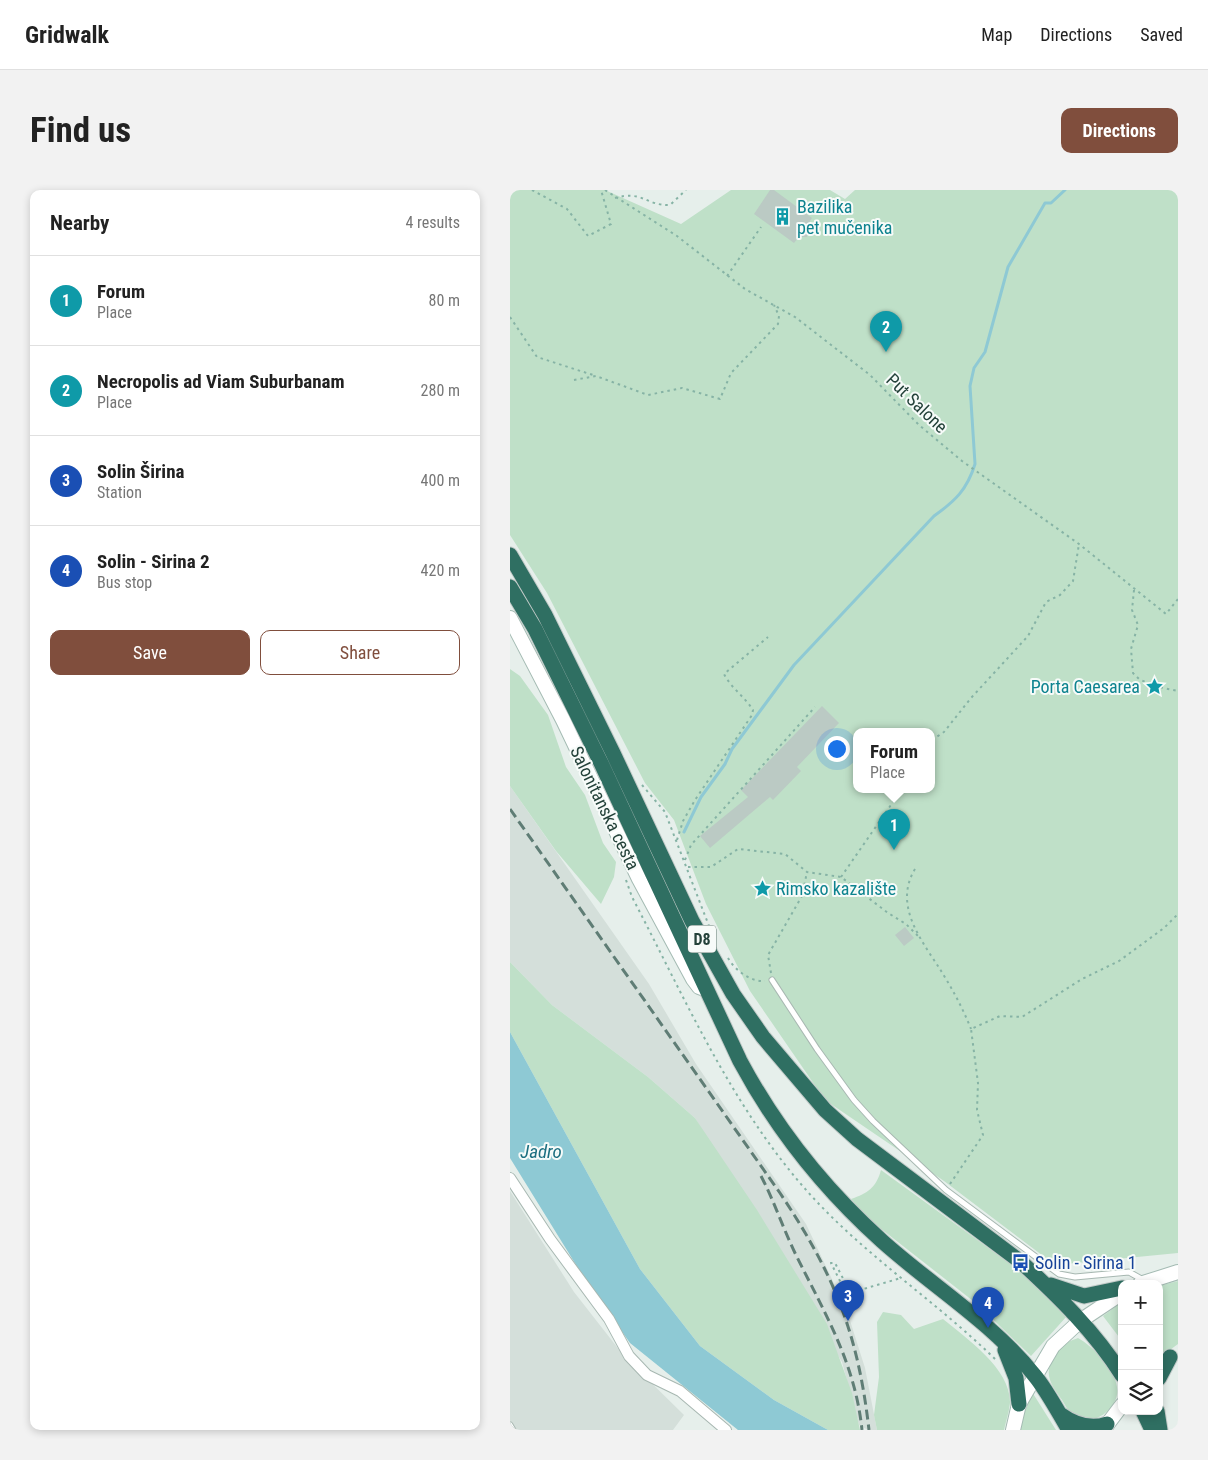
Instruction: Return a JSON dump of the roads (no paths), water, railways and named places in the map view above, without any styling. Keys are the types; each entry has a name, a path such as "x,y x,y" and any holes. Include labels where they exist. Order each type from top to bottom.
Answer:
{"highway":[{"name":"D8","path":"510,555 554,633 614,753 692,921 733,994 763,1037 825,1110 857,1139 1021,1262 1042,1281 1080,1321 1118,1370"},
{"name":"D8","path":"510,587 536,629 593,745 755,1089 788,1141 848,1209 993,1342 1035,1376 1069,1430"},
{"path":"1042,1281 1059,1289 1084,1296 1118,1289"},
{"path":"993,1342 1016,1378 1019,1404"},
{"path":"1163,1370 1169,1358"},
{"path":"1059,1413 1068,1420 1090,1427 1105,1427"},
{"path":"1144,1415 1152,1430"},
{"path":"1157,1415 1160,1430"}],"main road":[{"name":"Salonitanska cesta","path":"510,618 563,720 632,863 693,979 699,987 708,991"},
{"path":"1150,1280 1178,1272"},
{"path":"1013,1430 1019,1404 1053,1346 1080,1321 1118,1296"},
{"path":"1105,1427 1118,1410"}],"street":[{"path":"510,1178 550,1240 609,1319 628,1356 647,1375 680,1392 726,1430"}],"lane":[{"path":"772,980 817,1049 854,1100 946,1190 1059,1274 1075,1277 1129,1272 1136,1274 1141,1280"},
{"path":"510,1425 513,1430"}],"water":[{"name":"Jadro","path":"510,1032 640,1269 700,1346 774,1400 828,1430 738,1430 630,1343 586,1281 510,1158"}],"waterway":[{"path":"684,832 701,797 725,764 732,749 794,665 934,516 954,500 964,488 975,464 970,386 974,368 985,352 1008,267 1045,203 1051,203 1065,190"}],"railway":[{"path":"510,809 799,1222 829,1278 841,1306 858,1363 869,1430"},
{"path":"761,1176 791,1244 837,1338 853,1382 862,1430"}],"place":[{"name":"Bazilika pet mučenika","path":"783,216"},
{"name":"Necropolis ad Viam Suburbanam","path":"886,352"},
{"name":"Porta Caesarea","path":"1154,686"},
{"name":"Forum","path":"894,850"},
{"name":"Rimsko kazalište","path":"762,888"},
{"name":"Solin - Sirina 1","path":"1021,1262"},
{"name":"Solin Širina","path":"848,1321"},
{"name":"Solin - Sirina 2","path":"988,1328"}]}
